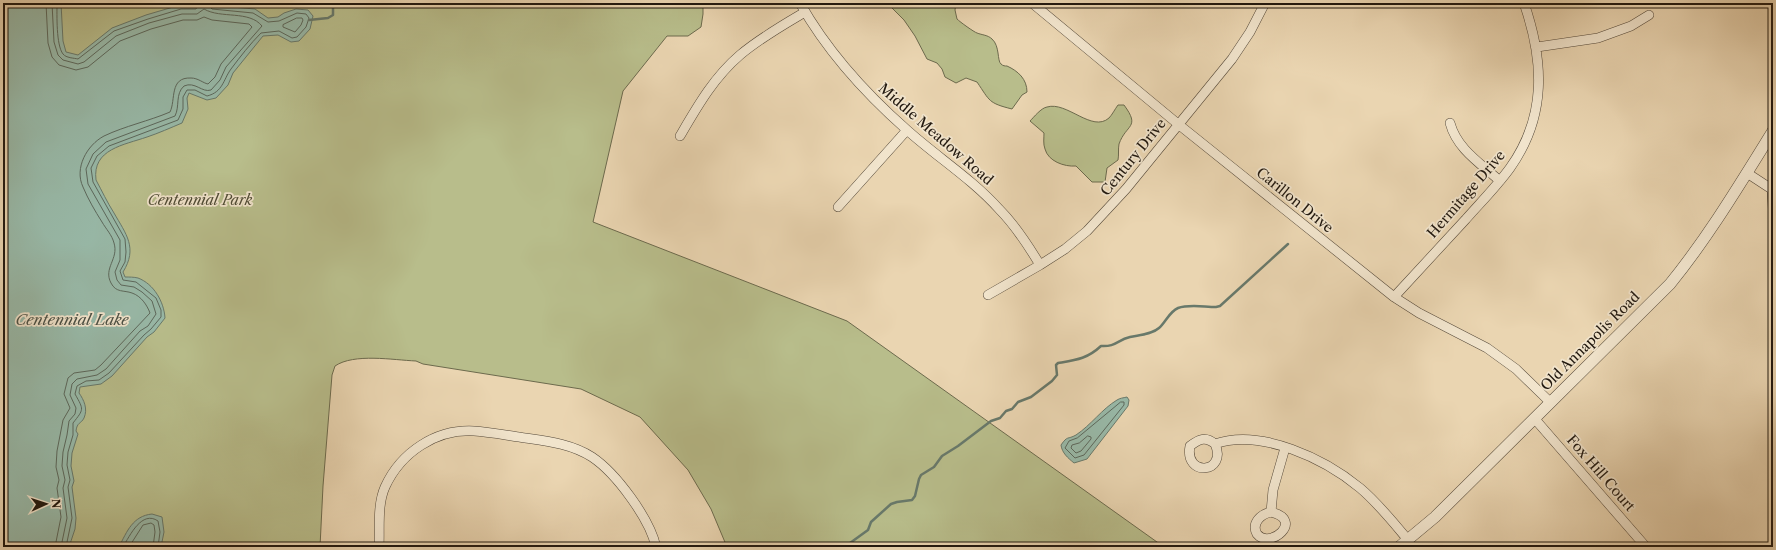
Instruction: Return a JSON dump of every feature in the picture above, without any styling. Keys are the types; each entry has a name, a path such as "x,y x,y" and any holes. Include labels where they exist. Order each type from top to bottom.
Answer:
{"street":[{"name":"Middle Meadow Road","path":"800,3 823,39 843,65 867,92 907,130 999,208 1027,242 1040,265"},
{"name":"Carillon Drive","path":"1032,3 1178,124 1394,297 1419,313 1487,348 1516,369 1550,402"},
{"name":"Century Drive","path":"988,295 1065,249 1107,211 1232,59 1250,32 1265,3"},
{"name":"Hermitage Drive","path":"1394,297 1500,181 1519,154 1532,122 1539,86 1537,47 1524,3"},
{"path":"680,136 701,102 726,69 740,55 805,12"},
{"path":"1537,47 1598,38 1631,26 1650,15"},
{"path":"1450,123 1452,132 1461,147 1500,181"},
{"path":"838,207 907,130"},
{"name":"Old Annapolis Road","path":"1404,544 1435,517 1670,284 1711,230 1773,132"},
{"path":"1747,173 1772,189 1773,208"},
{"name":"Fox Hill Court","path":"1534,418 1646,547"},
{"path":"379,547 380,504 385,488 393,472 415,448 431,439 450,433 473,431 555,442 593,458 622,488 642,515 654,537 656,547"},
{"path":"1215,444 1245,440 1285,448 1305,454 1343,476 1377,504 1404,544"},
{"path":"1271,512 1273,490 1285,448"}],"green space":[{"name":"Centennial Park","path":"3,3 703,3 701,27 688,36 667,36 623,91 593,222 847,321 1164,547 727,547 711,509 688,470 640,417 581,389 423,364 416,361 363,358 343,362 335,366 332,375 323,486 320,547 3,547"},
{"path":"887,3 956,3 955,10 957,19 975,32 987,36 995,42 1000,62 1002,65 1015,70 1024,79 1027,92 1022,95 1012,109 998,105 990,100 977,82 966,78 956,83 945,77 942,69 937,63 927,59 915,36 904,20"},
{"path":"1118,105 1124,105 1129,112 1132,122 1119,144 1118,160 1107,168 1105,182 1092,182 1076,166 1062,164 1049,157 1045,149 1044,133 1030,121 1042,109 1055,106 1063,108 1087,120 1102,122 1109,118"}],"water":[{"name":"Centennial Lake","path":"3,3 61,3 63,41 66,52 78,55 112,28 146,15 180,5 209,5 255,9 268,18 278,17 284,13 296,9 308,10 313,16 310,29 299,41 291,42 278,35 263,36 233,73 228,85 216,98 207,100 189,93 187,98 188,109 182,123 111,150 99,161 96,170 96,180 129,241 130,256 123,272 125,277 138,278 153,289 163,306 165,318 154,332 147,337 112,376 101,384 80,387 79,393 84,402 86,411 84,418 78,425 76,431 78,434 72,453 71,466 74,481 72,487 76,518 75,529 69,547 3,547"},
{"path":"1127,397 1129,400 1128,406 1087,459 1074,463 1064,453 1062,448 1061,445 1065,440 1076,435 1106,408 1119,399"},
{"path":"152,514 162,517 164,532 161,547 119,547 131,525 135,521 145,515"}],"waterway":[{"path":"309,20 328,18 333,15 333,7 329,3"},
{"path":"849,547 850,543 868,530 871,522 891,504 912,500 915,496 921,475 934,467 942,456 991,421 1000,418 1006,411 1012,409 1018,402 1031,397 1052,381 1057,375 1056,365 1058,363 1076,360 1091,354 1101,346 1110,345 1126,338 1152,332 1159,328 1172,312 1178,308 1192,306 1220,306 1288,244"}]}
